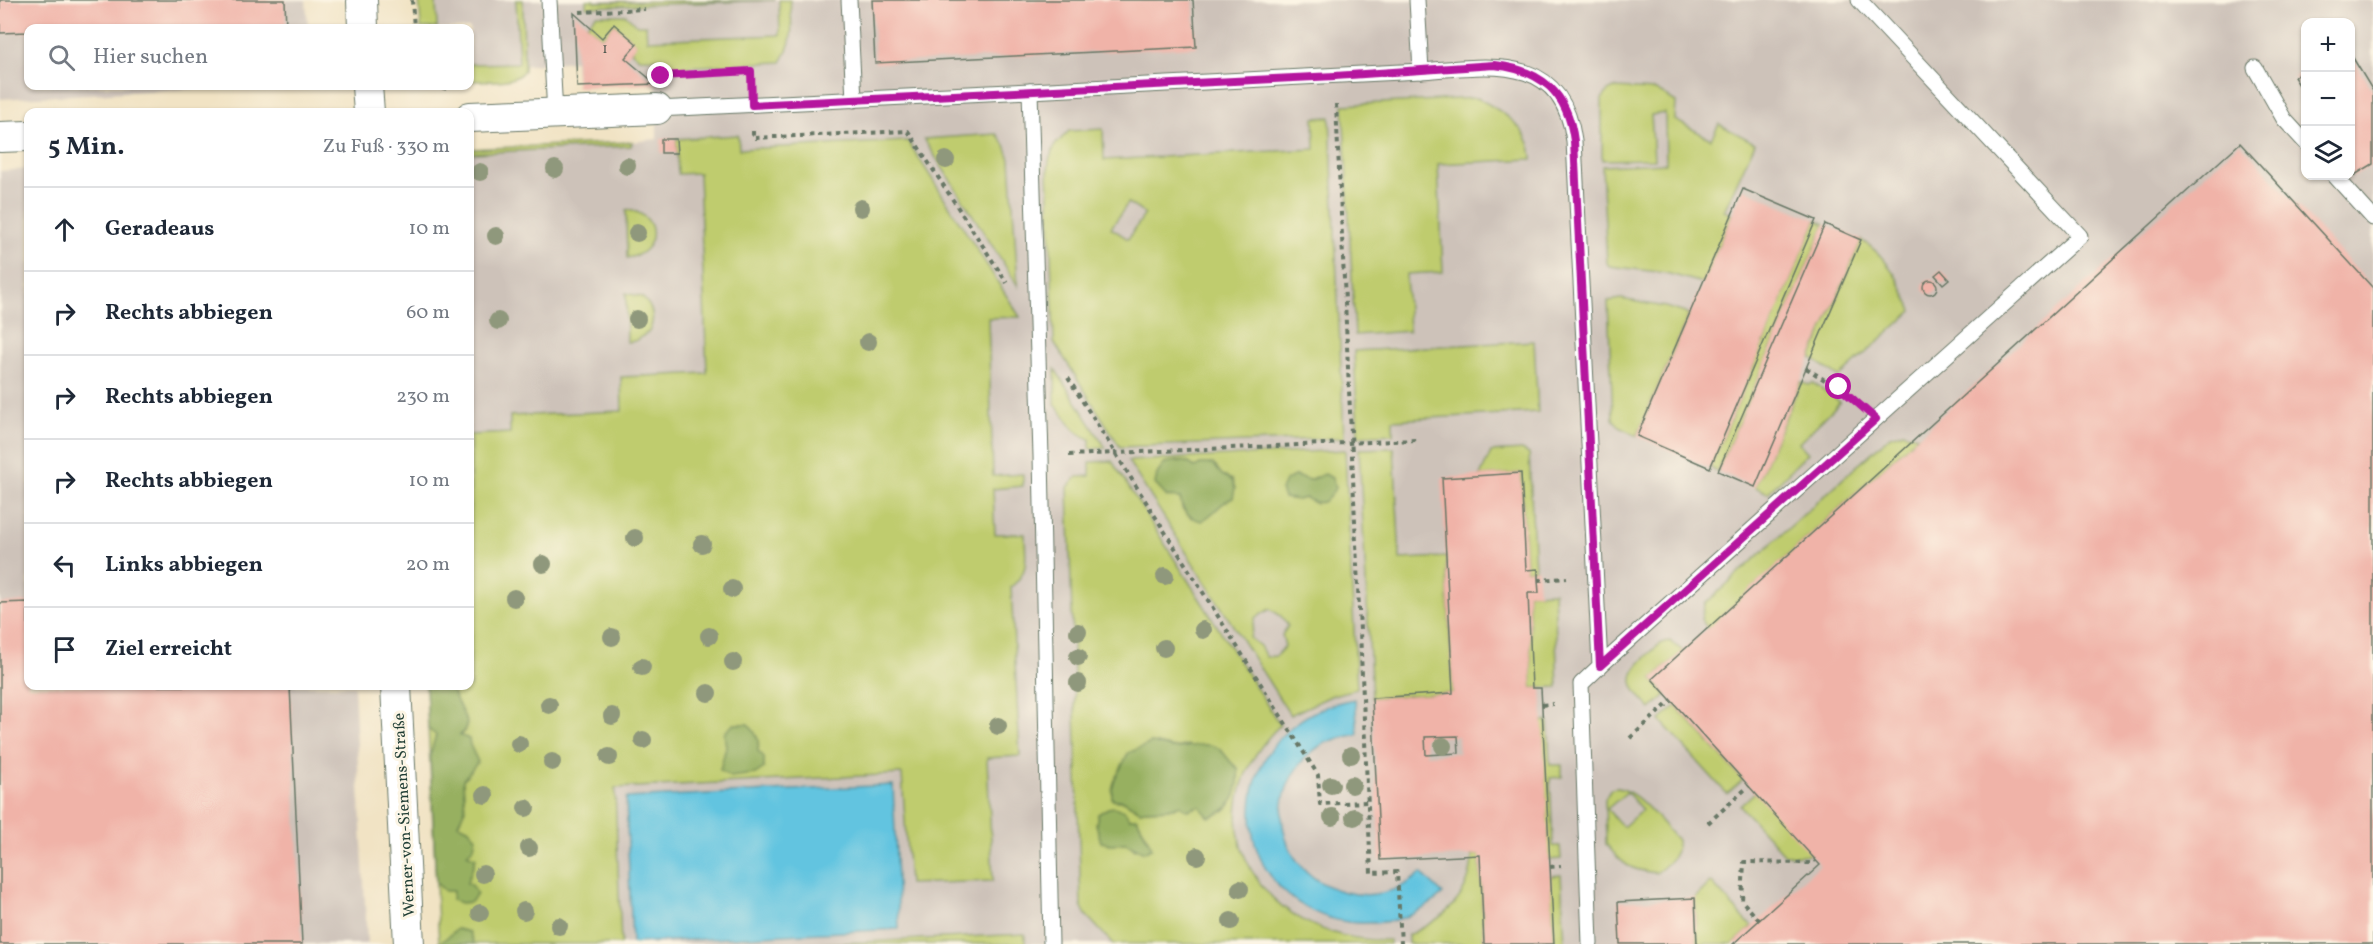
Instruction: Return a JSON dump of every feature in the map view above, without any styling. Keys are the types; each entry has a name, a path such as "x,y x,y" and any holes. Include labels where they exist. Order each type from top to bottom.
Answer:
{"street":[{"path":"362,0 363,24"},
{"path":"367,90 369,108"},
{"path":"474,117 657,110"},
{"path":"0,137 24,135"},
{"name":"Werner-von-Siemens-Straße","path":"396,690 409,944"}],"lane":[{"path":"549,0 555,115"},
{"path":"849,0 854,99"},
{"path":"1417,0 1421,71"},
{"path":"1590,944 1581,684 2080,236 1859,0"},
{"path":"657,110 1335,76 1494,65 1524,71 1552,88 1564,102 1572,121 1600,666"},
{"path":"2255,68 2284,119 2301,138"},
{"path":"1030,91 1041,456 1051,944"},
{"path":"2339,180 2373,218"}],"path":[{"path":"412,0 414,24"},
{"path":"580,12 645,9"},
{"path":"661,76 751,71 753,138 909,131 1036,328"},
{"path":"1335,76 1371,873 1397,872 1401,944"},
{"path":"1806,368 1839,387 1876,419"},
{"path":"1067,376 1318,775 1320,804 1366,802"},
{"path":"1041,456 1416,440"},
{"path":"1630,738 1671,701"},
{"path":"1542,705 1553,704"},
{"path":"1708,823 1749,786"},
{"path":"1759,920 1742,901 1744,862 1810,863 1816,860"}],"shaded area":[{"path":"0,0 306,0 308,24 24,24 24,90 165,90 0,99"},
{"path":"433,0 2373,0 2373,944 457,944 470,690 474,690 474,153 631,146 632,142 657,139 656,84 577,87 575,61 474,68 474,24 434,24"},
{"path":"24,169 24,690 354,690 367,944 0,944 0,171"}],"green space":[{"path":"419,0 436,0 437,24 421,24"},
{"path":"516,0 523,0 524,70 520,75 507,80 474,81 474,64 519,63"},
{"path":"586,0 595,2 775,0 586,7"},
{"path":"779,0 790,0 792,25 789,47 781,62 661,68 661,59 639,58 631,51 636,44 614,24 602,38 587,25 596,15 626,15 637,25 646,25 647,40 780,35"},
{"path":"1614,88 1656,90 1676,102 1675,120 1711,139 1719,124 1755,143 1724,211 1732,214 1703,283 1666,273 1609,266 1607,263 1602,166 1666,163 1665,113 1651,115 1654,159 1602,160 1602,99 1608,91"},
{"path":"1477,98 1496,108 1521,130 1531,148 1532,159 1438,164 1443,272 1406,274 1409,331 1355,335 1343,105"},
{"path":"1330,117 1344,438 1120,447 1054,342 1048,171 1049,160 1055,145 1069,131 1103,129 1104,160 1315,149 1314,118","holes":["1128,203 1145,214 1128,239 1111,228"]},
{"path":"997,134 1005,145 1010,159 1018,286 924,139"},
{"path":"738,135 739,149 908,141 1020,317 988,318 993,476 1023,474 1023,486 993,489 995,534 1025,534 1026,557 1022,575 1011,587 1020,756 987,758 993,881 909,884 902,774 615,788 621,944 439,944 426,690 474,690 474,435 510,433 510,416 622,411 621,377 707,373 699,173 678,174 676,139"},
{"path":"632,142 631,146 474,153 474,149"},
{"path":"626,210 637,212 646,218 651,225 652,233 651,242 646,249 638,255 627,258"},
{"path":"1816,220 1825,224 1718,471 1710,468"},
{"path":"1861,240 1886,262 1912,311 1839,377 1811,358"},
{"path":"626,293 642,297 649,305 653,317 649,332 635,341 627,342"},
{"path":"1621,299 1689,314 1637,436 1621,428 1613,419 1608,301"},
{"path":"1534,341 1538,412 1393,420 1393,434 1358,436 1354,351"},
{"path":"1055,369 1106,448 1090,449 1090,439 1077,432 1055,405"},
{"path":"1801,382 1809,385 1813,383 1840,402 1799,443 1808,453 1768,493 1755,487"},
{"path":"1903,432 1918,436 1708,629 1701,619 1705,604 1890,436"},
{"path":"1394,448 1400,559 1446,557 1453,693 1372,698 1359,449"},
{"path":"1345,450 1357,689 1333,695 1290,715 1128,461","holes":["1216,467 1222,475 1232,480 1217,509 1191,518 1182,509 1180,498","1295,476 1309,480 1315,477 1316,504 1305,498","1270,609 1281,616 1288,626 1282,635 1285,646 1276,656 1266,657 1260,646 1250,638 1255,618"]},
{"path":"1522,450 1529,454 1535,569 1526,570 1521,473 1480,476 1491,452"},
{"path":"1112,461 1280,725 1252,761 1239,799 1239,835 1251,869 1274,899 1305,921 1345,936 1390,940 1390,944 1113,944 1086,915 1081,905 1068,487 1077,477 1090,476 1090,462","holes":["1151,743 1175,748 1188,745 1199,806 1187,810 1180,805 1140,811 1124,801 1116,801 1116,776","1137,818 1148,838 1135,849 1126,843"]},
{"path":"1187,462 1195,467 1200,464 1213,464 1222,475 1232,480 1235,488 1233,498 1201,521 1189,516 1180,498 1167,497 1155,484 1157,474 1165,463"},
{"path":"1325,474 1332,478 1335,488 1323,502 1319,503 1305,498 1298,500 1284,498 1281,490 1285,481 1294,476 1309,480"},
{"path":"1554,592 1558,687 1532,688 1528,593"},
{"path":"1670,641 1683,651 1652,679 1666,695 1651,709 1633,687 1633,674 1657,646"},
{"path":"426,690 452,690 467,722 465,731 460,735 469,739 478,762 463,780 465,809 458,824 468,828 476,837 474,847 467,854 476,858 467,883 472,885 477,894 471,902 461,903 452,900 453,891 445,891 436,883 430,755 436,735 428,729"},
{"path":"1676,706 1743,780 1727,794 1660,720"},
{"path":"1542,721 1548,721 1550,765 1562,765 1562,777 1550,778 1553,846 1560,846 1561,859 1549,860"},
{"path":"734,724 748,724 757,736 758,751 764,757 764,768 755,774 730,777 720,770 726,747 724,733"},
{"path":"1151,743 1175,748 1209,745 1221,750 1238,768 1238,784 1229,805 1209,817 1199,806 1187,810 1180,805 1140,811 1124,801 1112,799 1115,781 1128,753"},
{"path":"1617,788 1633,794 1677,840 1674,855 1656,873 1627,865 1606,844 1605,799 1611,789","holes":["1627,792 1642,810 1623,827 1607,809"]},
{"path":"1755,792 1811,853 1785,855 1740,806"},
{"path":"1114,807 1125,811 1129,818 1137,818 1152,848 1144,852 1126,843 1101,842 1096,824 1098,814"},
{"path":"1472,855 1480,855 1484,944 1408,944 1408,935 1444,914 1461,895 1467,883"},
{"path":"1561,875 1565,944 1554,944 1550,876"},
{"path":"1711,882 1752,927 1733,944 1697,944 1695,898"},
{"path":"457,929 469,932 474,944 439,944"},
{"path":"1025,934 1025,944 820,944"}],"water":[{"path":"1355,699 1358,734 1327,742 1303,761 1290,781 1283,803 1283,826 1289,848 1302,867 1321,882 1345,892 1366,895 1395,889 1421,873 1443,894 1414,914 1383,922 1340,921 1322,916 1297,902 1272,878 1260,857 1253,835 1251,812 1254,789 1261,767 1273,746 1290,728 1305,717 1337,703"},
{"path":"893,785 899,929 632,943 626,798"}],"building":[{"path":"0,0 285,0 286,24 24,24 24,32 0,33"},
{"path":"872,0 1193,0 1196,47 875,63"},
{"path":"574,13 602,38 614,24 637,44 625,58 656,84 577,87"},
{"path":"2355,61 2373,91 2373,164 2355,175"},
{"path":"2301,73 2301,88 2294,77"},
{"path":"661,139 676,139 677,153 661,153"},
{"path":"2240,143 2373,288 2373,944 1733,944 1820,865 1652,679"},
{"path":"1743,189 1816,220 1710,468 1637,436"},
{"path":"1825,224 1861,240 1755,487 1718,471"},
{"path":"1941,270 1949,279 1943,284 1935,275"},
{"path":"1930,280 1935,282 1937,287 1935,292 1930,294 1925,292 1923,287 1925,282"},
{"path":"1521,473 1526,570 1538,569 1539,593 1528,593 1532,688 1541,688 1554,944 1484,944 1480,855 1380,860 1372,698 1453,693 1442,478","holes":["1458,736 1459,753 1426,755 1425,737"]},
{"path":"24,602 24,690 290,690 302,944 0,944 0,603"},
{"path":"1695,898 1697,944 1620,944 1618,902"}],"route":[{"path":"661,76 751,71 752,105 1335,76 1494,65 1524,71 1538,78 1552,88 1564,102 1572,121 1600,666 1876,419 1839,387"}]}
